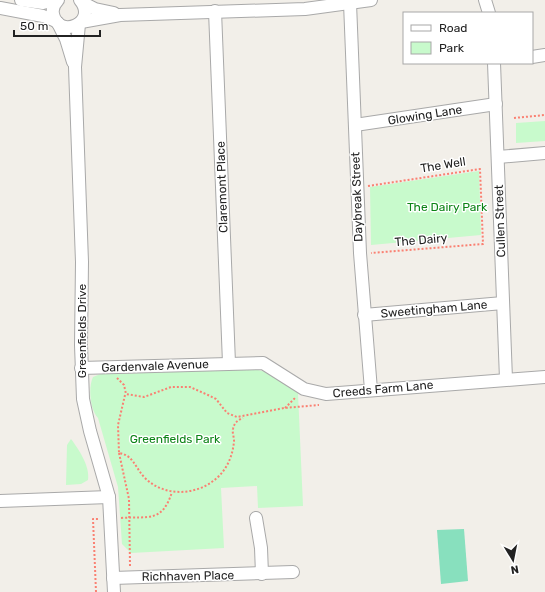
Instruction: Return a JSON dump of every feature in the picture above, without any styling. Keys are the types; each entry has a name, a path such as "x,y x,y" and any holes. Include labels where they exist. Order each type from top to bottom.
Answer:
{"street":[{"path":"22,0 43,3 56,0 53,12 57,22"},
{"path":"0,8 44,16 71,28 80,23 120,14 305,9 370,0"},
{"path":"485,0 490,12"},
{"path":"490,12 492,0"},
{"path":"82,2 95,9 120,14"},
{"name":"Greenfields Drive","path":"82,2 85,12 80,23 75,67 82,262 81,368 83,399 109,497 114,592"},
{"name":"Daybreak Street","path":"350,3 360,254 371,390"},
{"name":"Claremont Place","path":"215,11 229,363"},
{"name":"Greenfields Drive","path":"57,22 66,39 75,67"},
{"path":"533,57 545,55"},
{"name":"Cullen Street","path":"494,64 506,379"},
{"name":"Glowing Lane","path":"355,125 496,104"},
{"path":"498,157 545,153"},
{"name":"Sweetingham Lane","path":"364,315 503,303"},
{"name":"Gardenvale Avenue","path":"81,368 229,363"},
{"name":"Creeds Farm Lane","path":"229,363 263,363 304,388 326,394 545,377"},
{"path":"0,501 109,497"},
{"path":"256,518 261,548 262,574"},
{"name":"Richhaven Place","path":"113,578 292,572"}],"path":[{"path":"514,118 545,115"},
{"name":"The Well","path":"357,186 480,168 483,244"},
{"name":"The Dairy","path":"360,254 483,244"},
{"path":"284,408 304,388"},
{"path":"126,394 118,425 119,453 129,499 130,577"},
{"path":"119,453 128,456 144,477 162,489 174,492 194,491 210,484 228,464 233,448 232,429 238,421 244,417"}],"green space":[{"path":"545,121 545,141 516,143 516,123"},
{"name":"The Dairy Park","path":"479,171 481,235 371,245 370,187"},
{"name":"Greenfields Park","path":"254,369 266,372 298,393 303,506 258,508 257,486 221,488 224,548 131,553 122,544 118,487 98,418 93,410 90,392 93,377 103,373 116,374"},
{"path":"71,439 86,464 88,480 81,484 66,485 67,445"},
{"path":"464,529 468,581 441,584 437,530"}]}
